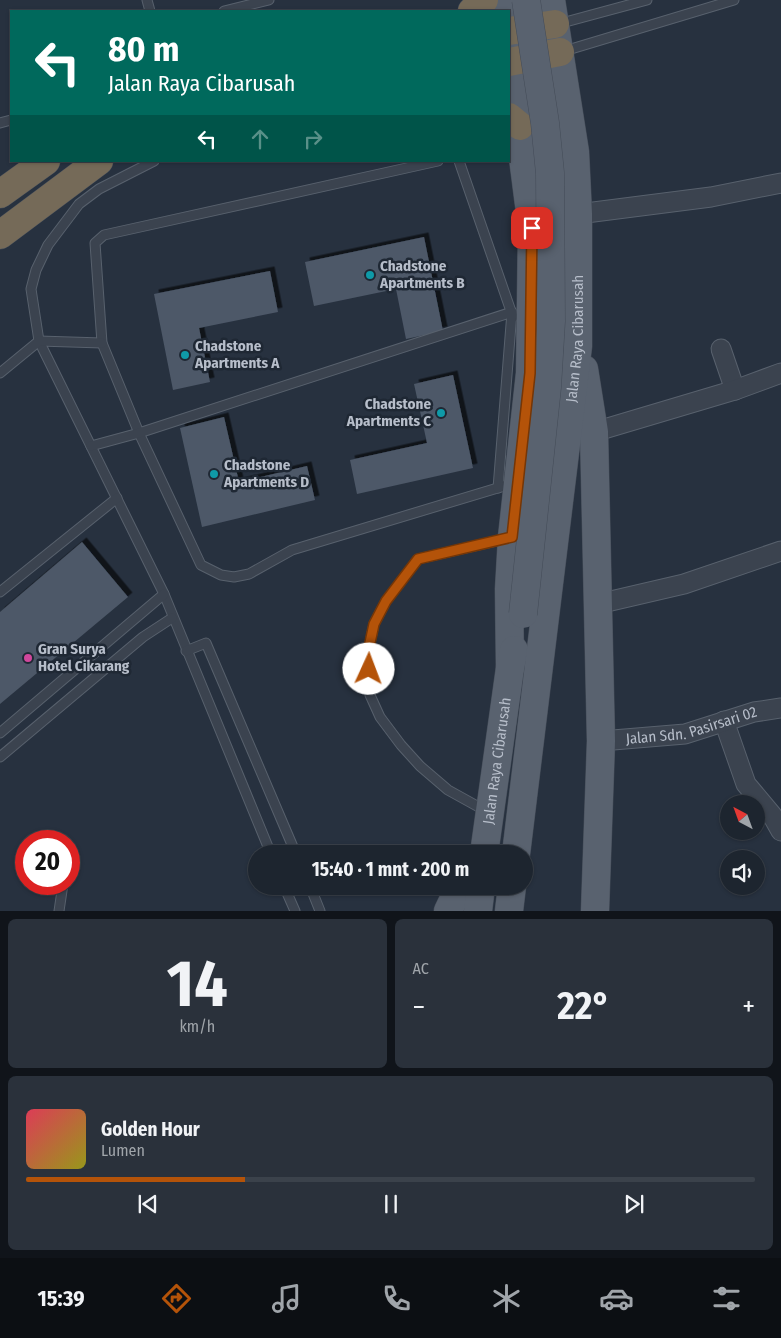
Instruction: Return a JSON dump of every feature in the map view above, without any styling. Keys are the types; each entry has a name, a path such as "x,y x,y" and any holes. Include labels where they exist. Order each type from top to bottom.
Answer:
{"highway":[{"path":"473,10 484,0"},
{"path":"510,30 544,5"},
{"path":"510,57 560,52"},
{"path":"0,194 45,162"},
{"path":"0,248 10,227 98,162"}],"main road":[{"path":"510,18 516,21 530,21 543,14 544,5"},
{"name":"Jalan Raya Cibarusah","path":"517,845 578,346 578,214 575,152 560,52 544,5"},
{"name":"Jalan Raya Cibarusah","path":"510,668 528,613 551,321 550,173 545,123 544,5"},
{"name":"Jalan Raya Cibarusah","path":"486,845 510,668 509,589 512,537 508,485 530,373 532,228 517,130 510,66"},
{"path":"517,130 526,88 540,83 555,85 567,95"},
{"path":"578,346 594,432 601,742 595,910"},
{"name":"Jalan Raya Cibarusah","path":"528,613 538,678"},
{"path":"448,910 456,895"},
{"path":"478,910 480,895"},
{"path":"509,910 511,895"}],"street":[{"path":"578,214 711,197 781,183"},
{"path":"721,349 735,390"},
{"path":"594,432 735,390 781,373"},
{"path":"598,604 684,584 781,552"},
{"name":"Jalan Sdn. Pasirsari 02","path":"601,742 685,734 724,721 781,708"},
{"path":"724,721 746,784 772,815 781,831"}],"lane":[{"path":"228,10 269,0"},
{"path":"544,5 647,0"},
{"path":"560,52 734,0"},
{"path":"152,162 99,189 79,204 48,245 36,270 31,289 39,341 164,594 172,618 267,845"},
{"path":"433,162 104,234 95,243 102,343 139,433 201,565 221,575 234,577 248,574 292,550 508,485 512,312"},
{"path":"459,162 512,312 530,373"},
{"path":"92,446 139,433 512,312"},
{"path":"0,373 39,341 102,343"},
{"path":"0,592 117,498"},
{"path":"491,814 448,790 420,766 401,745 380,717 370,695 368,652 374,624 386,601 418,559 512,537"},
{"path":"0,733 164,594"},
{"path":"0,757 143,637 172,618"},
{"path":"186,651 206,643 292,845"},
{"path":"13,722 25,736"},
{"path":"59,910 61,895"},
{"path":"288,895 295,910"},
{"path":"314,895 320,910"}],"building":[{"name":"Chadstone Apartments B","path":"424,237 443,331 406,339 396,289 314,306 305,262"},
{"name":"Chadstone Apartments A","path":"270,271 278,312 199,328 210,382 173,390 154,294"},
{"name":"Chadstone Apartments C","path":"453,375 473,468 357,494 350,460 427,443 414,384"},
{"name":"Chadstone Apartments D","path":"224,417 239,482 307,466 315,500 202,527 180,428"},
{"name":"Gran Surya Hotel Cikarang","path":"82,542 128,597 0,704 0,612"}],"place":[{"name":"Chadstone Apartments B","path":"370,275"},
{"name":"Chadstone Apartments A","path":"185,355"},
{"name":"Chadstone Apartments C","path":"441,413"},
{"name":"Chadstone Apartments D","path":"214,474"},
{"name":"Gran Surya Hotel Cikarang","path":"28,658"}],"route":[{"path":"369,669 368,652 374,624 386,601 418,559 512,537 530,373 532,228"}]}
